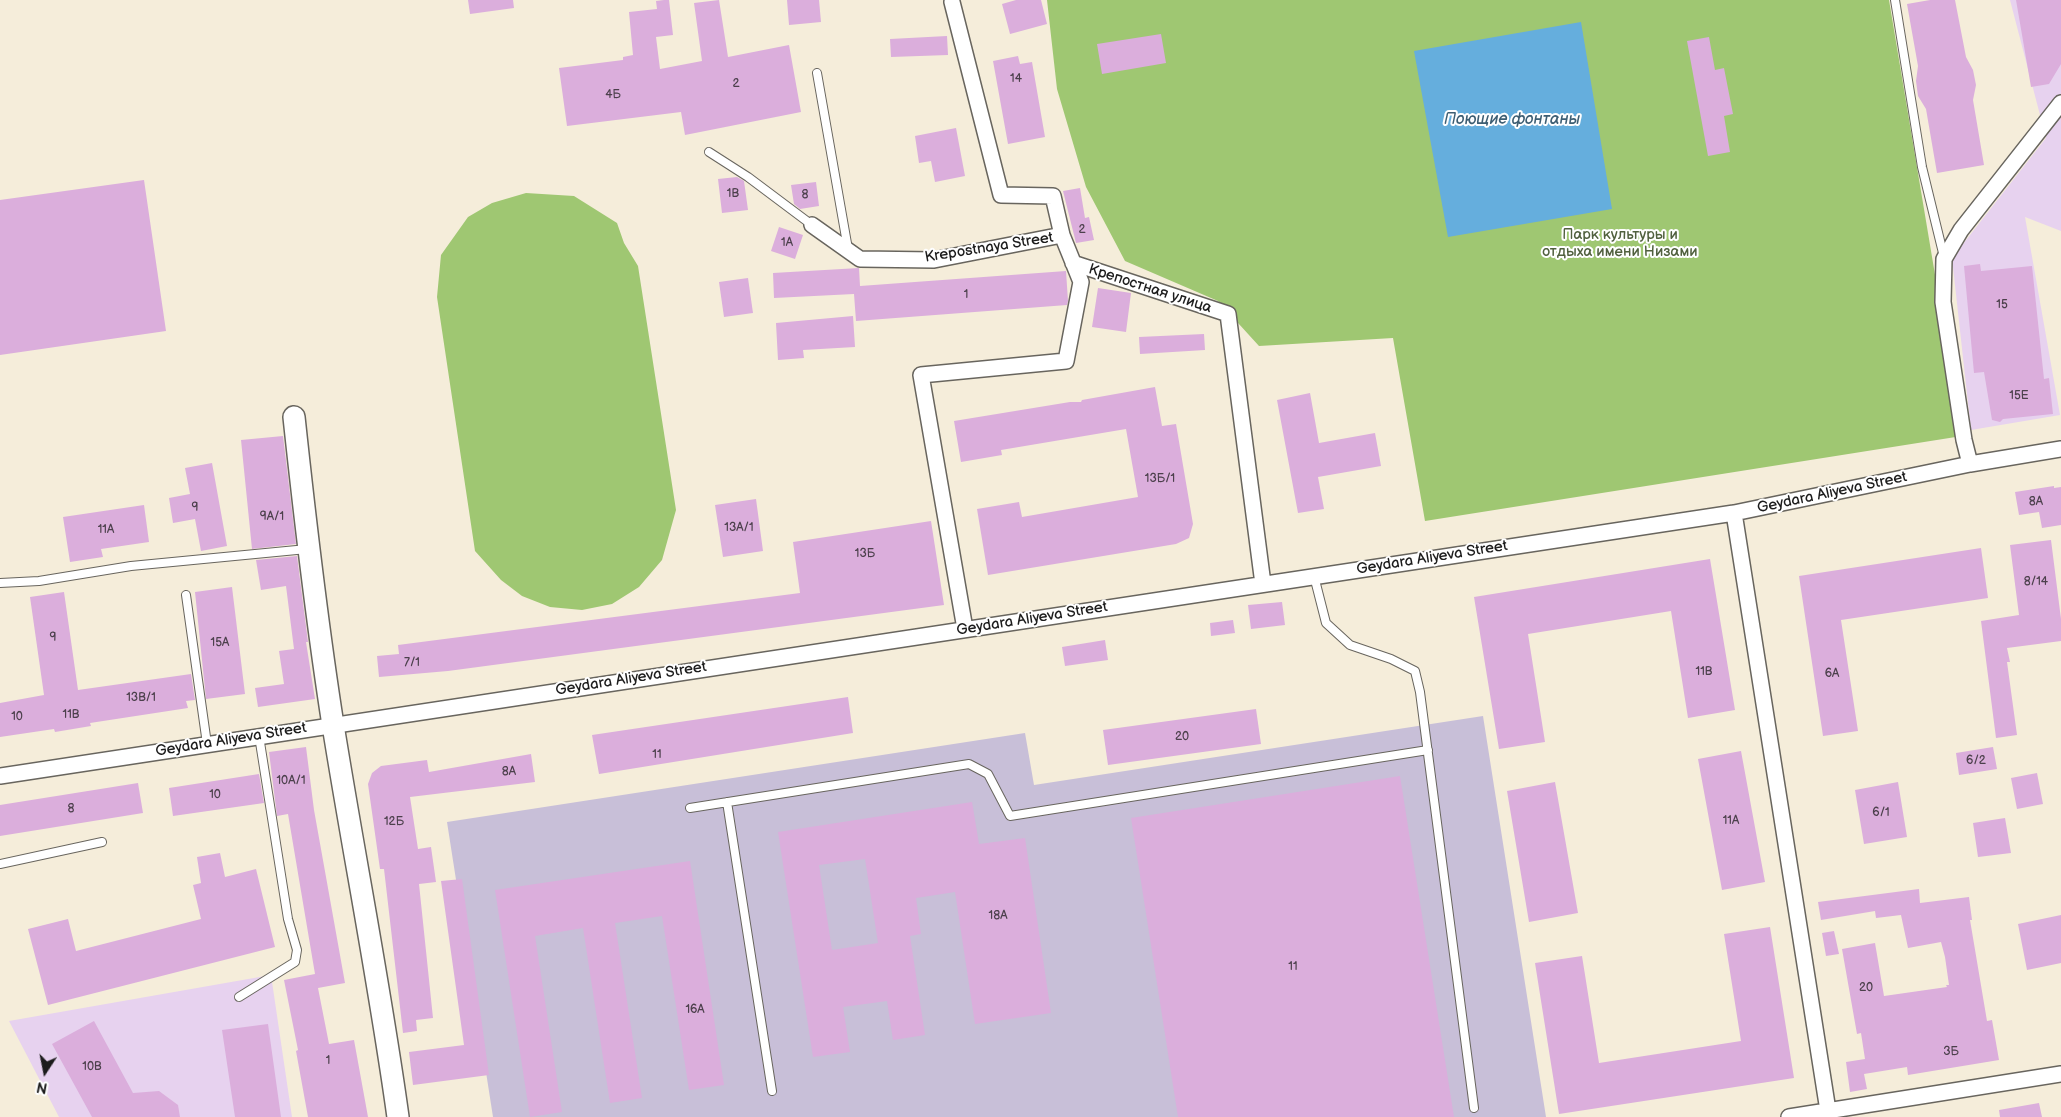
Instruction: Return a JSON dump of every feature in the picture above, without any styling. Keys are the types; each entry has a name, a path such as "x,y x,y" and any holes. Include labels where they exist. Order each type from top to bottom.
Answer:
{"street":[{"path":"952,2 1002,196 1054,196 1062,235"},
{"path":"1970,464 1964,440 1943,302 1944,259 1961,230 2061,103"},
{"name":"Krepostnaya Street","path":"812,225 860,259 934,260 1062,235 1081,282 1066,361 921,375 966,629"},
{"name":"Крепостная улица","path":"1073,263 1228,314 1263,584"},
{"path":"294,417 308,549 333,724 388,1046 398,1117"},
{"name":"Geydara Aliyeva Street","path":"0,776 1734,513 1970,464 2061,449"},
{"path":"1734,513 1829,1114"},
{"path":"1789,1117 1829,1114 2061,1074"}],"lane":[{"path":"1895,0 1922,167 1944,259"},
{"path":"817,73 848,251"},
{"path":"709,152 748,177 812,225"},
{"path":"0,583 39,581 131,566 308,549"},
{"path":"1314,576 1326,623 1350,646 1391,659 1414,671 1420,692 1428,750 1474,1108"},
{"path":"186,595 207,744"},
{"path":"239,997 295,962 297,950 288,919 259,736"},
{"path":"690,808 969,764 988,774 1010,816 1428,750"},
{"path":"728,802 772,1091"},
{"path":"0,864 102,842"}],"shaded area":[{"path":"2010,0 2061,0 2061,231 2025,217 2060,415 1971,430 1952,258 2046,138"},
{"path":"1483,716 1546,1117 493,1117 447,822 1025,733 1034,785"},
{"path":"271,975 292,1117 59,1117 9,1021"}],"green space":[{"name":"Парк культуры и отдыха имени Низами","path":"1047,0 1889,0 1962,436 1425,521 1393,338 1259,346 1218,301 1125,261 1086,187 1057,89"},
{"path":"526,193 574,196 617,223 624,243 638,266 676,510 662,560 639,587 612,604 582,610 550,607 522,596 501,580 475,551 437,297 441,255 468,217 492,203"}],"water":[{"name":"Поющие фонтаны","path":"1581,22 1612,209 1448,237 1414,51"}],"building":[{"path":"468,0 513,0 514,8 470,14"},
{"path":"669,0 673,35 656,37 660,69 702,61 694,3 719,0 728,57 789,45 801,112 685,135 681,112 567,126 559,68 623,60 623,57 633,55 629,12 657,9 656,1"},
{"path":"787,0 819,0 821,22 789,25"},
{"path":"1016,0 1041,0 1047,24 1010,34 1002,4"},
{"path":"1930,0 1955,0 1966,57 1973,70 1976,85 1973,100 1984,165 1937,173 1926,109 1918,96 1916,81 1918,66 1907,4"},
{"path":"2016,0 2061,0 2061,64 2049,84 2031,87"},
{"path":"1161,34 1166,63 1102,74 1097,44"},
{"path":"947,36 948,55 891,57 890,39"},
{"path":"1709,37 1715,70 1724,68 1733,114 1724,116 1730,152 1708,156 1687,41"},
{"path":"1018,56 1020,64 1032,62 1045,137 1008,144 993,61"},
{"path":"956,128 965,176 935,182 931,161 919,163 915,136"},
{"path":"737,177 744,181 748,210 722,213 718,179"},
{"path":"144,180 166,331 0,355 0,200"},
{"path":"816,182 819,206 800,209 794,204 791,185"},
{"path":"1080,188 1085,218 1089,217 1094,240 1076,243 1063,191"},
{"path":"779,227 803,235 795,259 771,251"},
{"path":"1980,264 1981,271 2032,266 2044,379 2049,378 2053,414 2003,419 2000,422 1992,420 1984,372 1974,373 1964,266"},
{"path":"859,268 860,286 1066,271 1068,301 1067,305 856,321 854,294 774,298 773,273"},
{"path":"748,278 753,313 724,317 719,282"},
{"path":"1098,288 1131,293 1126,332 1092,327"},
{"path":"853,316 855,347 803,350 804,358 778,360 776,323"},
{"path":"1204,334 1205,350 1140,354 1139,337"},
{"path":"1155,387 1162,426 1176,424 1193,524 1189,538 1176,544 988,575 977,509 1019,502 1022,517 1138,497 1126,429 1001,450 1002,455 961,462 954,421 1070,402 1081,402 1082,400"},
{"path":"1310,393 1319,443 1375,433 1381,466 1318,477 1324,509 1298,513 1277,400"},
{"path":"283,436 296,544 252,549 241,440"},
{"path":"212,463 227,546 201,551 195,519 173,523 169,498 190,494 185,468"},
{"path":"2054,486 2054,488 2061,487 2061,525 2042,528 2039,512 2019,515 2015,492"},
{"path":"756,499 763,551 723,557 715,505"},
{"path":"144,505 149,542 101,549 103,557 70,562 63,517"},
{"path":"931,521 944,605 448,671 379,677 377,656 399,654 398,645 800,593 793,542"},
{"path":"2051,540 2061,619 2061,641 2007,648 2010,662 2007,662 2017,735 1996,738 1981,621 2019,615 2010,545"},
{"path":"1981,548 1988,598 1841,620 1858,731 1823,736 1799,576"},
{"path":"297,556 308,642 306,642 315,699 258,707 255,688 284,684 279,651 294,649 286,586 261,590 256,560"},
{"path":"1710,559 1735,710 1688,718 1671,611 1528,634 1545,742 1499,749 1474,597"},
{"path":"232,587 245,694 206,699 195,592"},
{"path":"64,592 78,690 191,674 195,700 186,701 188,708 90,723 91,726 55,732 54,729 0,737 0,703 44,695 30,597"},
{"path":"1282,602 1285,625 1251,629 1248,605"},
{"path":"1233,620 1235,633 1211,636 1210,623"},
{"path":"1105,640 1108,660 1065,666 1062,647"},
{"path":"848,697 853,733 599,774 592,735"},
{"path":"1256,709 1261,744 1108,765 1103,730"},
{"path":"306,747 314,810 345,983 318,988 329,1044 354,1040 368,1117 308,1117 296,1051 298,1050 284,980 315,974 288,814 277,816 269,752"},
{"path":"1993,747 1997,769 1959,775 1956,753"},
{"path":"1741,751 1765,882 1722,890 1698,759"},
{"path":"531,754 535,782 410,797 418,849 431,847 436,882 419,884 433,1018 416,1020 417,1031 403,1033 384,869 380,869 368,784 372,773 381,766 427,760 429,772"},
{"path":"2037,773 2043,804 2017,809 2011,778"},
{"path":"259,774 264,803 173,816 169,788"},
{"path":"1400,776 1454,1117 1178,1117 1131,818"},
{"path":"1555,782 1578,913 1529,922 1507,791"},
{"path":"1898,782 1907,837 1864,844 1855,790"},
{"path":"138,783 143,813 0,836 0,805"},
{"path":"972,802 979,844 1025,838 1051,1013 975,1024 955,892 916,898 921,934 910,936 925,1035 893,1040 887,1001 843,1007 850,1052 813,1057 778,832","holes":["865,859 878,943 832,950 819,865"]},
{"path":"2005,818 2011,853 1978,857 1973,823"},
{"path":"220,853 225,877 256,869 275,947 48,1005 28,929 68,919 76,951 201,919 193,885 201,883 197,857"},
{"path":"690,861 724,1085 689,1090 662,916 615,923 642,1098 610,1103 583,928 535,936 562,1112 530,1117 495,890"},
{"path":"462,879 489,1075 413,1085 409,1052 464,1045 441,881"},
{"path":"1919,889 1920,903 1969,897 1972,920 1970,920 1987,1021 1992,1020 1999,1060 1908,1075 1907,1067 1864,1074 1867,1089 1850,1092 1846,1062 1865,1059 1861,1033 1857,1034 1842,949 1875,943 1884,996 1947,987 1946,985 1949,985 1945,957 1941,942 1908,948 1901,915 1876,918 1875,911 1821,920 1818,902"},
{"path":"2061,915 2061,963 2027,970 2018,924"},
{"path":"1770,927 1794,1078 1559,1114 1535,963 1582,956 1599,1063 1741,1041 1724,934"},
{"path":"1834,931 1839,954 1826,956 1822,933"},
{"path":"94,1021 133,1093 159,1091 178,1105 180,1117 92,1117 52,1044"},
{"path":"268,1024 281,1117 235,1117 222,1030"},
{"path":"2039,1103 2042,1117 2000,1117 1999,1110"}]}
